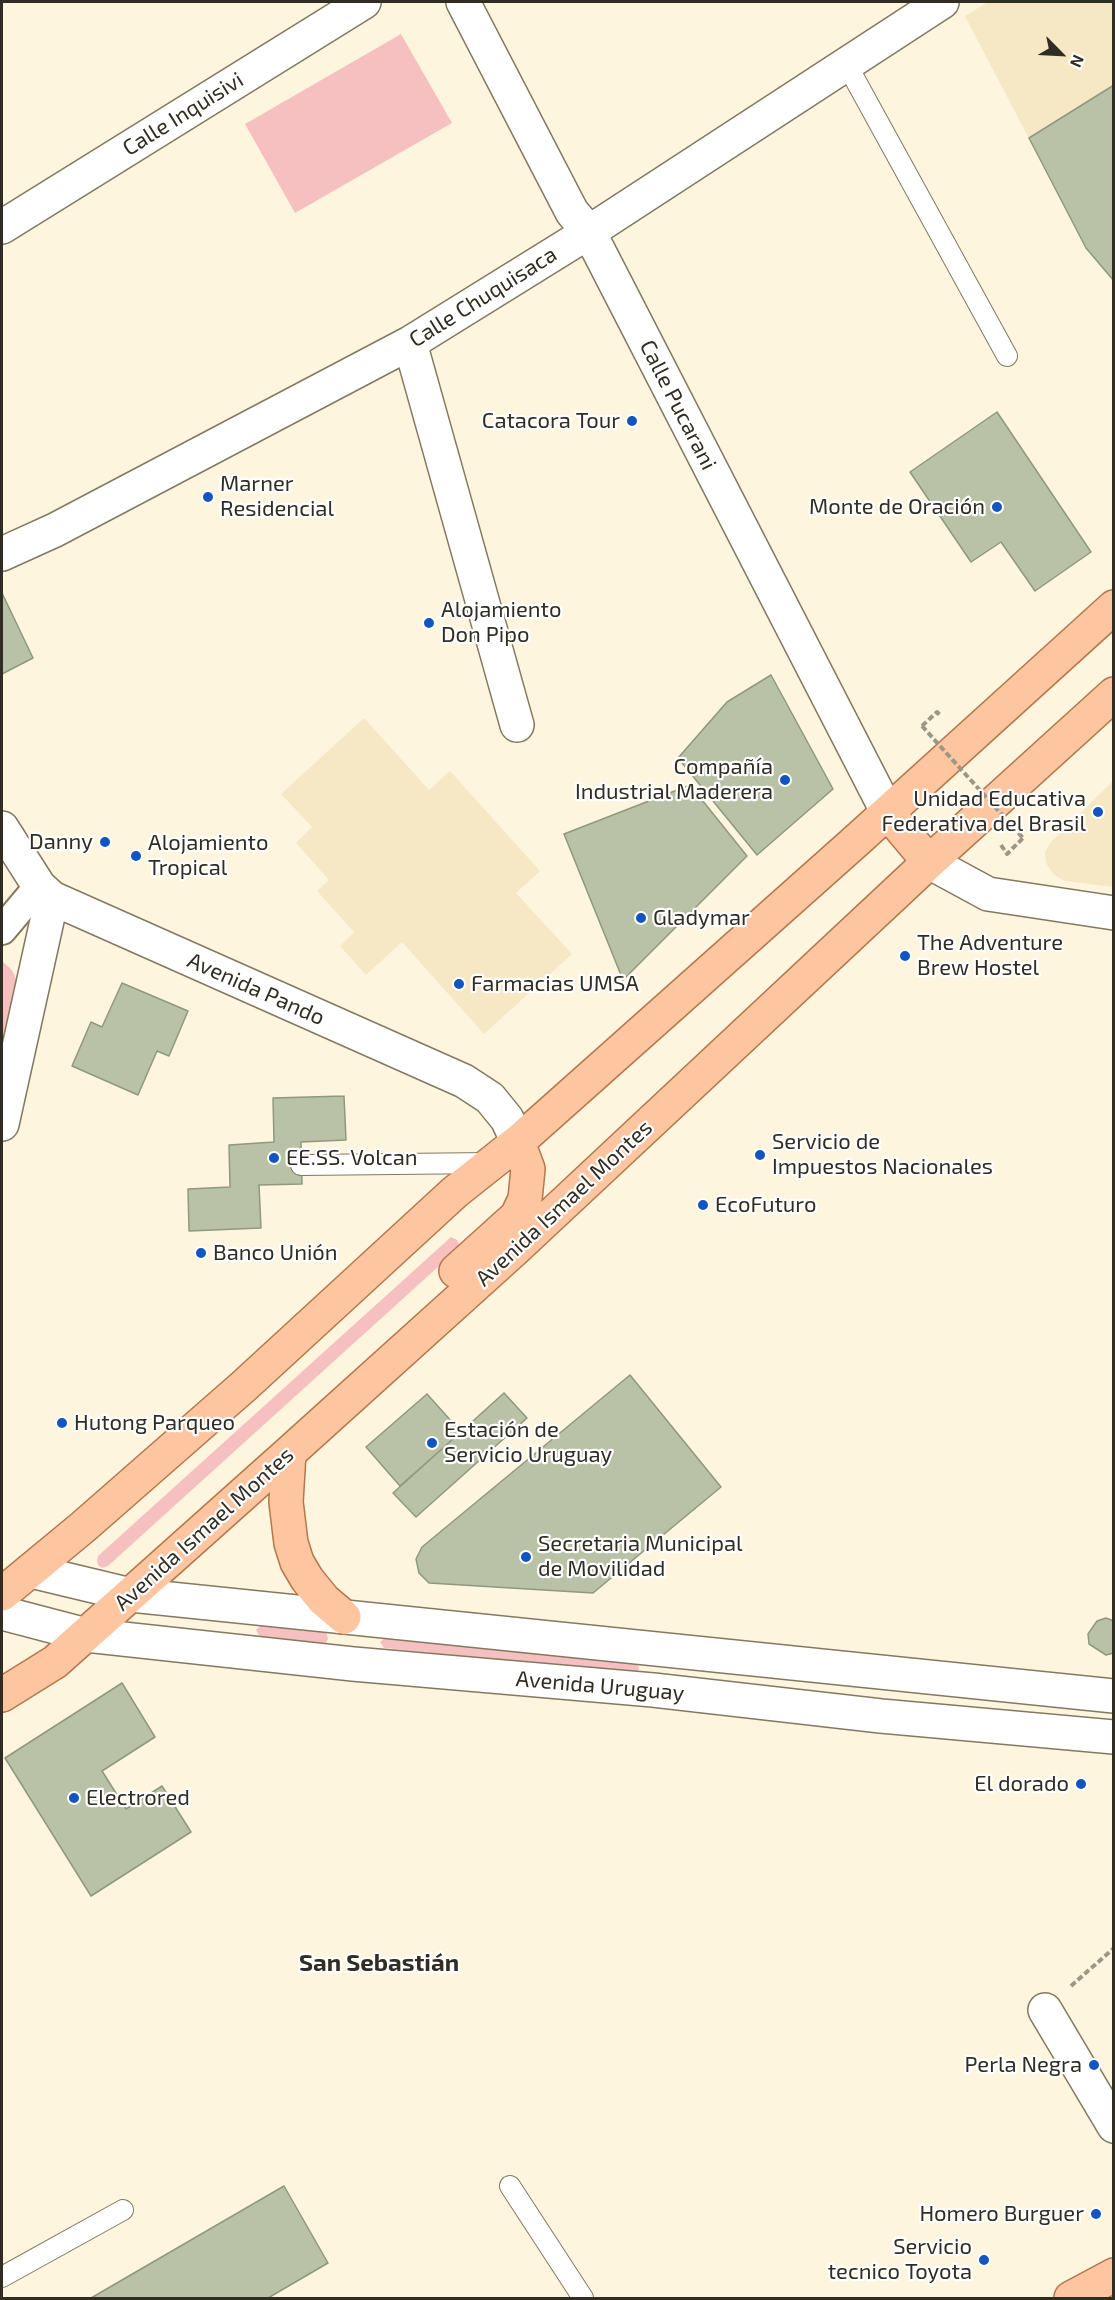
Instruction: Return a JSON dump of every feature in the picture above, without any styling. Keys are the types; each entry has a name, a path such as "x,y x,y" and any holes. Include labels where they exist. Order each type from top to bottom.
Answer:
{"main road":[{"path":"2,1594 83,1527 244,1386 447,1200 518,1142 888,813 1113,608"},
{"name":"Avenida Ismael Montes","path":"2,1695 56,1662 290,1453 514,1250 1113,694"},
{"path":"888,813 930,862"},
{"path":"433,1323 439,1287 517,1216 525,1199 528,1168 518,1142"},
{"path":"290,1453 286,1502 291,1543 297,1562 324,1600 350,1618"},
{"path":"1071,2298 1113,2275"}],"street":[{"name":"Calle Inquisivi","path":"2,227 364,2"},
{"name":"Calle Pucarani","path":"463,2 572,212 589,232 888,813"},
{"name":"Calle Chuquisaca","path":"2,554 66,525 410,343 589,232 942,2"},
{"path":"410,343 517,725"},
{"path":"2,828 46,892 2,1124"},
{"path":"930,862 988,894 1113,913"},
{"path":"2,930 46,892"},
{"name":"Avenida Pando","path":"46,892 464,1081 490,1098 507,1119 518,1142"},
{"name":"Avenida Uruguay","path":"31,1571 131,1594 1113,1696"},
{"name":"Avenida Uruguay","path":"2,1613 86,1635 353,1664 653,1690 881,1716 1113,1737"},
{"path":"350,1618 353,1664"},
{"path":"653,1690 657,1649"},
{"path":"881,1716 886,1674"},
{"path":"1045,2010 1113,2126"}],"lane":[{"path":"847,65 1007,356"},
{"path":"301,1165 491,1163"},
{"path":"510,2186 583,2298"},
{"path":"2,2277 123,2210"}],"path":[{"path":"922,726 1023,838 1007,854 1000,845"},
{"path":"1045,2010 1113,1948"}],"shaded area":[{"path":"988,2 1113,2 1113,281 1086,248 965,16"},
{"path":"401,34 452,123 295,213 245,124"},
{"path":"364,718 429,790 450,771 540,871 516,893 572,954 484,1034 402,942 366,975 340,946 354,932 317,891 329,880 296,843 312,827 281,794"},
{"name":"Unidad Educativa Federativa del Brasil","path":"1113,781 1113,887 1065,881 1054,875 1046,863 1045,852 1051,842"},
{"path":"2,961 12,970 16,979 2,1046"},
{"path":"451,1237 457,1240 460,1247 108,1566 102,1568 98,1565 98,1556"},
{"path":"261,1625 326,1631 328,1639 326,1643 260,1637 256,1630"},
{"path":"385,1638 638,1664 639,1669 636,1674 384,1648 380,1642"}],"building":[{"path":"1114,85 1114,281 1086,248 1029,138"},
{"name":"Monte de Oración","path":"997,412 1091,552 1035,591 1001,542 971,562 910,472"},
{"path":"2,593 33,658 2,674"},
{"path":"771,675 833,789 757,855 678,758 727,702"},
{"name":"Gladymar","path":"690,785 747,856 623,980 564,834"},
{"path":"122,983 188,1011 169,1056 157,1051 138,1095 72,1066 91,1022 102,1027"},
{"path":"344,1096 346,1140 301,1142 302,1184 259,1185 261,1228 189,1231 188,1189 230,1187 229,1145 274,1142 273,1098"},
{"path":"630,1375 721,1487 593,1593 429,1583 419,1573 416,1559 422,1547"},
{"path":"504,1393 527,1418 416,1517 393,1493"},
{"path":"427,1394 461,1432 400,1486 366,1447"},
{"path":"1106,1618 1114,1621 1114,1653 1106,1655 1089,1644 1088,1634 1097,1621"},
{"name":"Electrored","path":"122,1683 155,1737 102,1771 126,1809 162,1786 191,1832 91,1896 5,1758"},
{"path":"284,2186 328,2263 268,2298 91,2298"}],"place":[{"name":"Catacora Tour","path":"632,421"},
{"name":"Marner Residencial","path":"208,497"},
{"name":"Monte de Oración","path":"997,507"},
{"name":"Alojamiento Don Pipo","path":"429,623"},
{"name":"Compañía Industrial Maderera","path":"785,780"},
{"name":"Unidad Educativa Federativa del Brasil","path":"1098,812"},
{"name":"Danny","path":"105,842"},
{"name":"Alojamiento Tropical","path":"136,856"},
{"name":"Gladymar","path":"641,918"},
{"name":"The Adventure Brew Hostel","path":"905,956"},
{"name":"Farmacias UMSA","path":"459,984"},
{"name":"Servicio de Impuestos Nacionales","path":"760,1155"},
{"name":"EE.SS. Volcan","path":"274,1158"},
{"name":"EcoFuturo","path":"703,1205"},
{"name":"Banco Unión","path":"201,1253"},
{"name":"Hutong Parqueo","path":"62,1423"},
{"name":"Estación de Servicio Uruguay","path":"432,1443"},
{"name":"Secretaria Municipal de Movilidad","path":"526,1557"},
{"name":"El dorado","path":"1081,1784"},
{"name":"Electrored","path":"74,1798"},
{"name":"Perla Negra","path":"1094,2065"},
{"name":"Homero Burguer","path":"1096,2214"},
{"name":"Servicio tecnico Toyota","path":"984,2260"}],"district":[{"name":"San Sebastián","path":"379,1963"}]}
